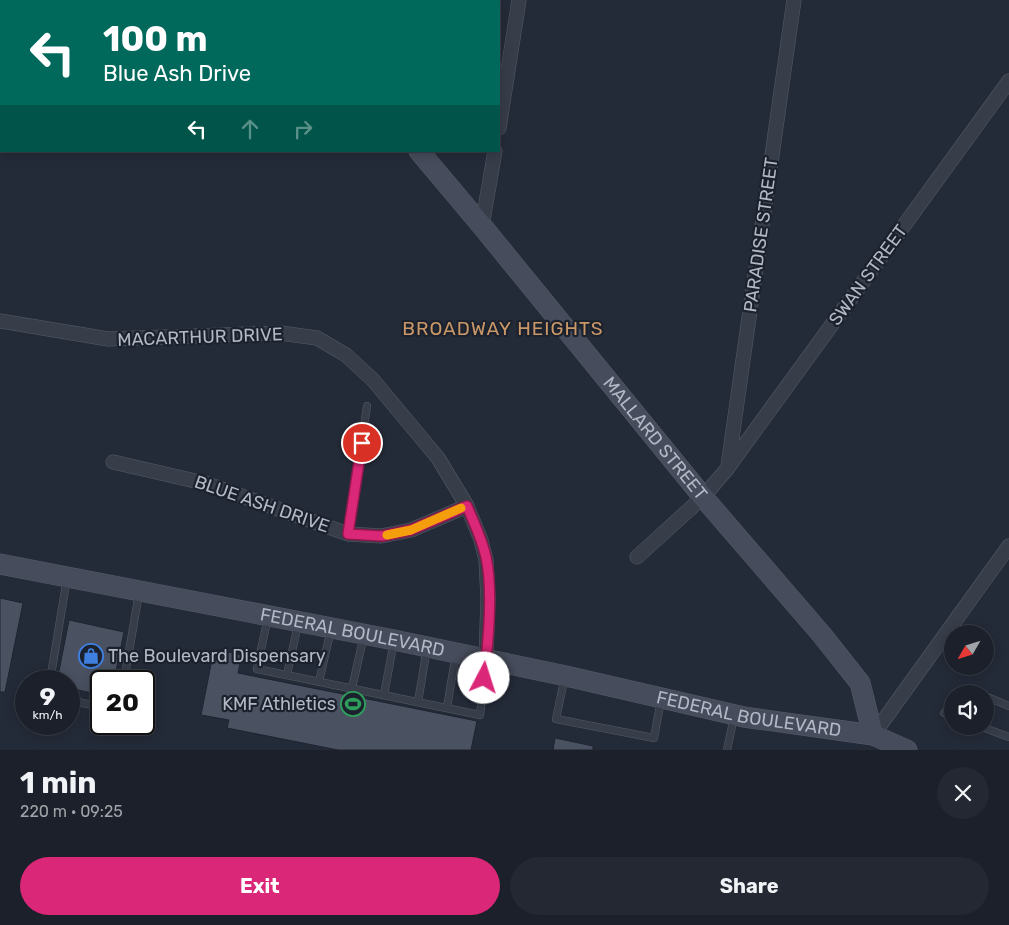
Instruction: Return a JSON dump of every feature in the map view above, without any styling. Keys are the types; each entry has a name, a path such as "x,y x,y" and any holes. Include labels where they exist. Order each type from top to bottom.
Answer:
{"main road":[{"name":"MALLARD STREET","path":"420,152 703,497 822,635 860,684 873,735"},
{"name":"FEDERAL BOULEVARD","path":"0,564 394,640 566,676 735,715 873,735 907,750"}],"street":[{"path":"500,122 519,0"},
{"name":"PARADISE STREET","path":"728,469 794,0"},
{"name":"SWAN STREET","path":"637,557 703,497 728,469 1009,81"},
{"path":"482,226 495,152"},
{"name":"MACARTHUR DRIVE","path":"0,321 108,339 280,333 317,338 346,355 373,380 438,458 467,506 481,540 486,560 488,598 486,659"},
{"name":"BLUE ASH DRIVE","path":"113,462 208,484 348,534 382,536 411,530 467,506"},
{"path":"873,735 1008,549"}],"lane":[{"path":"348,534 367,406"},
{"path":"52,670 67,577"},
{"path":"126,670 139,591"},
{"path":"268,617 257,669 480,715 486,659"},
{"path":"287,675 299,622"},
{"path":"320,682 332,628"},
{"path":"352,688 364,634"},
{"path":"384,695 394,640"},
{"path":"418,702 427,648"},
{"path":"447,708 456,653"},
{"path":"566,676 556,718 654,738 661,698"},
{"path":"994,700 1009,706"},
{"path":"727,750 735,715"},
{"path":"994,732 1009,737"}],"building":[{"path":"0,598 23,603 5,692 0,692"},
{"name":"The Boulevard Dispensary","path":"69,620 124,632 116,670 90,670 90,693 80,690 80,670 59,670"},
{"path":"214,649 242,655 238,673 477,721 471,750 338,750 227,728 229,720 201,715"},
{"path":"555,738 593,746 593,750 553,750"}],"slow traffic":[{"path":"387,535 411,530 461,508"}],"place":[{"name":"The Boulevard Dispensary","path":"91,656"},
{"name":"KMF Athletics","path":"353,704"}],"district":[{"name":"BROADWAY HEIGHTS","path":"503,328"}],"route":[{"path":"362,443 348,534 382,536 411,530 467,506 481,540 486,560 488,598 484,678"}]}
